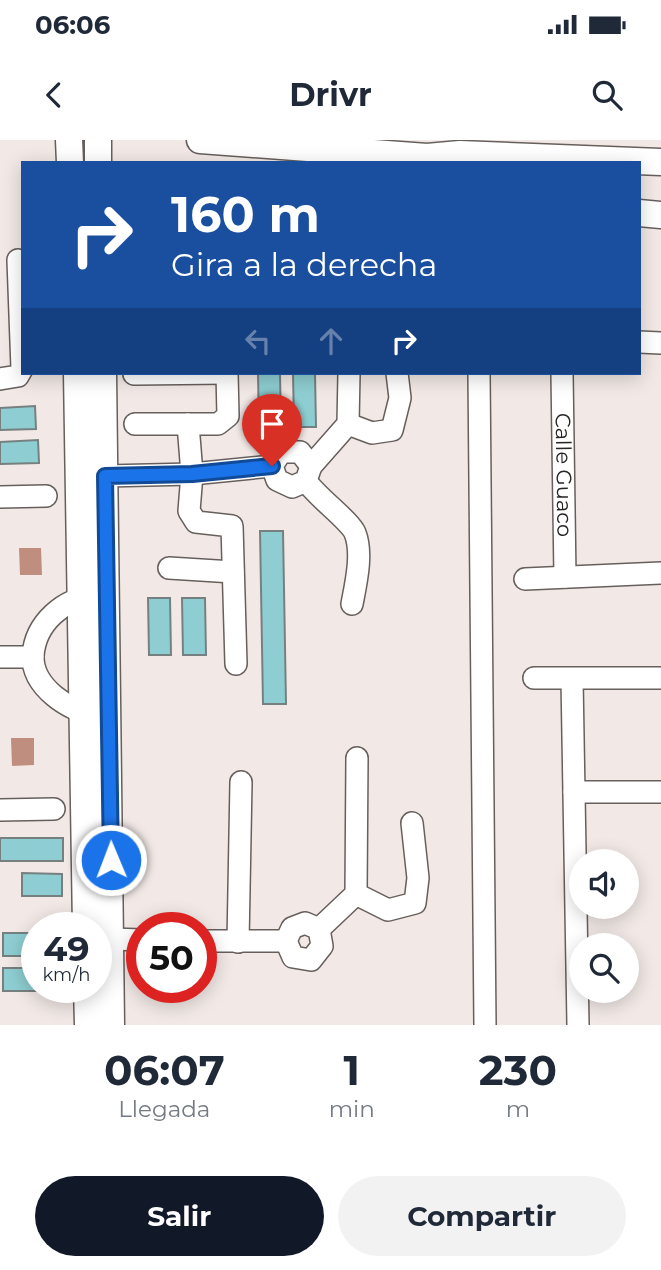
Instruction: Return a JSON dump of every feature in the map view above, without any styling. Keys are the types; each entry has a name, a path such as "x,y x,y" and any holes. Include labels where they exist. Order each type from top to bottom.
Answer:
{"main road":[{"path":"69,140 70,161"},
{"path":"97,140 98,161"},
{"path":"200,140 449,155 492,153 661,162"},
{"path":"641,213 661,215"},
{"path":"77,375 86,912"},
{"path":"103,375 111,912"},
{"path":"87,1003 88,1025"},
{"path":"111,1003 111,1025"}],"street":[{"path":"18,260 16,337 21,364"},
{"path":"641,342 661,343"},
{"path":"0,379 18,376 21,371"},
{"path":"135,424 218,424 225,421 228,416 227,375"},
{"path":"272,466 277,480 292,487 309,473 348,424 349,375"},
{"path":"348,424 372,433 393,430 400,398 397,375"},
{"path":"479,375 485,1025"},
{"name":"Calle Guaco","path":"562,375 565,577"},
{"path":"188,424 192,474 189,511 196,522 232,526 236,664"},
{"path":"272,466 281,452 300,452 317,497 355,531 358,556 352,604"},
{"path":"105,476 192,474 272,466"},
{"path":"0,497 46,496"},
{"path":"169,568 233,572"},
{"path":"525,579 661,573"},
{"path":"107,595 81,597 66,603 44,622 33,657 40,677 57,701 83,714 109,717"},
{"path":"0,657 33,657"},
{"path":"534,678 661,678"},
{"path":"572,679 578,1025"},
{"path":"319,929 356,894 357,758"},
{"path":"239,942 240,782"},
{"path":"574,792 661,792"},
{"path":"0,810 54,809"},
{"path":"356,894 388,910 415,903 418,878 412,823"},
{"path":"306,923 319,929 322,946 312,960 293,957 286,941 292,928 306,923"},
{"path":"217,941 286,941"}],"shaded area":[{"path":"19,548 41,548 42,575 20,575"},
{"path":"11,738 34,738 34,765 12,766"}],"building":[{"path":"258,375 280,375 281,428 259,428"},
{"path":"293,375 315,375 316,427 294,427"},
{"path":"35,406 36,429 0,430 0,408"},
{"path":"38,440 39,463 0,464 0,442"},
{"path":"260,531 283,531 286,704 263,704"},
{"path":"148,598 170,598 171,655 149,655"},
{"path":"182,598 205,598 206,655 183,655"},
{"path":"0,838 63,838 63,861 0,861"},
{"path":"22,873 62,874 62,896 22,896"},
{"path":"3,933 21,933 21,956 3,956"},
{"path":"3,968 21,968 21,991 3,991"}],"route":[{"path":"111,860 105,476 192,474 272,466"}]}
